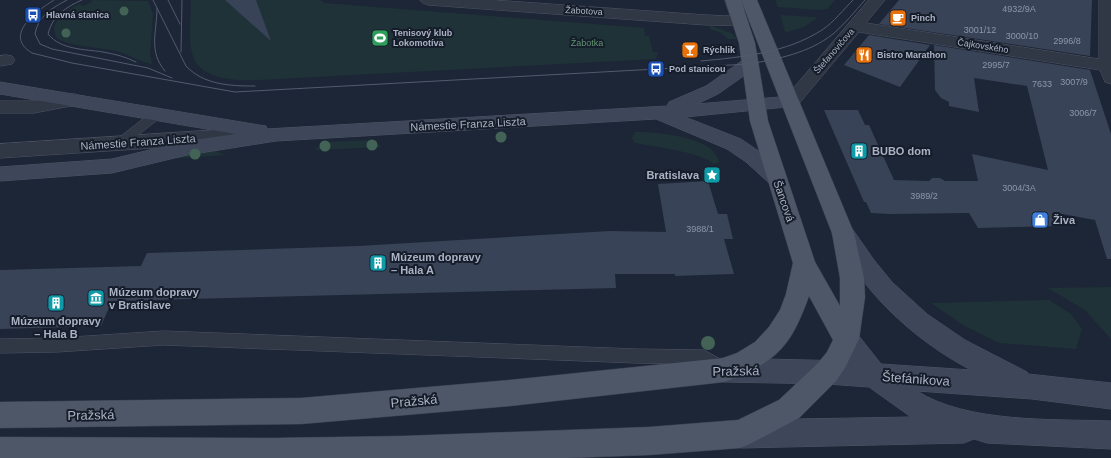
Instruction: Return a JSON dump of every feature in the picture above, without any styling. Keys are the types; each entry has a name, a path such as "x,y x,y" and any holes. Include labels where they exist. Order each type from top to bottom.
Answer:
{"main road":[{"name":"Šancová","path":"724,370 746,361 764,350 778,335 790,315 798,294 804,263 759,122 755,105 747,43 733,0"},
{"path":"0,451 274,452 395,450 649,441 740,434 789,409 827,372 836,360 846,338 850,319 852,278 843,233 751,5"},
{"path":"804,263 824,302 846,338"},
{"name":"Pražská","path":"0,415 50,416 301,411 510,393 724,370"}],"street":[{"name":"Žabotova","path":"428,0 487,2 706,20 740,20"},
{"name":"Štefanovičova","path":"791,102 877,0"},
{"path":"1107,0 1110,70"},
{"path":"740,20 751,5"},
{"name":"Čajkovského","path":"856,26 1110,70"},
{"name":"Námestie Franza Liszta","path":"660,113 712,90 749,64"},
{"name":"Námestie Franza Liszta","path":"0,88 276,134"},
{"name":"Námestie Franza Liszta","path":"0,107 34,107 75,100"},
{"name":"Námestie Franza Liszta","path":"0,151 660,113 791,102"},
{"name":"Námestie Franza Liszta","path":"660,113 734,144 753,157 776,178"},
{"name":"Námestie Franza Liszta","path":"0,174 112,166 187,148 276,134"},
{"path":"843,233 870,272 897,302 920,323 951,346 982,365 1032,387"},
{"path":"846,338 875,376"},
{"name":"Pražská","path":"724,370 827,372 875,376"},
{"name":"Štefánikova","path":"875,376 1032,387 1111,396"},
{"name":"Štefánikova","path":"875,376 917,406 940,415 987,429 1111,435"},
{"path":"740,434 987,429"}],"lane":[{"path":"120,143 157,114"},
{"path":"0,346 56,346 164,338 636,356 704,357 724,370"}],"green space":[{"path":"91,0 148,1 153,14 150,54 152,64 113,50 68,43 56,37 54,28 61,16 80,4 83,6 92,2"},
{"name":"Tenisový klub Lokomotíva","path":"191,0 320,0 324,3 644,28 645,36 649,36 653,52 658,52 656,59 258,80 229,79 210,74 202,69 196,62 192,53 190,41"},
{"path":"775,0 835,0 827,9 820,10 778,7"},
{"path":"780,15 817,18 804,27 787,32 785,31"},
{"path":"710,25 731,33 738,39 728,39 721,33 710,29"},
{"path":"635,132 656,133 683,137 696,141 707,146 715,153 719,162 714,164 699,156 689,153 635,143 632,138"},
{"path":"372,140 382,147 314,150 326,142"},
{"path":"206,149 225,155 165,159"},
{"path":"1111,287 1111,339 1085,310 1048,288"},
{"path":"1049,300 1071,314 1082,329 1076,349 999,343 963,325 931,303"}],"building":[{"path":"225,0 256,0 271,41"},
{"path":"899,0 1092,0 1090,56 879,24"},
{"path":"869,35 930,45 900,87 844,65"},
{"path":"934,45 1090,70 1111,134 1111,259 1107,259 1095,220 1052,213 1055,226 978,228 969,213 871,213 866,202 864,202 824,110 858,110 865,125 869,125 894,180 929,181 932,178 940,178 945,181 978,181 972,154 1048,170 1027,86 974,78 979,112 949,106 949,102 941,98 935,90"},
{"name":"Múzeum dopravy – Hala A","path":"708,181 718,214 727,214 733,239 724,239 734,274 675,276 675,274 615,274 616,288 112,301 101,326 0,329 0,270 141,266 147,253 358,246 610,231 666,232 658,184"}],"tram line":[{"path":"54,0 32,16 22,31 21,39 24,46 32,53 72,63 235,92 749,64 804,51 824,41 846,22 865,0"},
{"path":"67,0 56,6 42,17 35,34 40,44 52,49 148,68 172,78"},
{"path":"82,0 60,13 53,22 48,34 53,39 66,46 112,54 136,62"},
{"path":"153,0 157,8"},
{"path":"168,0 180,24"},
{"path":"181,52 182,0"},
{"path":"701,61 764,53 794,44 822,30 853,0"},
{"path":"157,8 186,66 193,72 209,81 236,86 255,86"},
{"path":"157,8 155,49 160,64 165,71"}],"place":[{"name":"Hlavná stanica","path":"33,15"},
{"name":"Pinch","path":"898,18"},
{"name":"Tenisový klub Lokomotíva","path":"380,38"},
{"name":"Rýchlik","path":"690,50"},
{"name":"Bistro Marathon","path":"864,55"},
{"name":"Pod stanicou","path":"656,69"},
{"name":"BUBO dom","path":"859,151"},
{"name":"Bratislava","path":"712,175"},
{"name":"Živa","path":"1040,220"},
{"name":"Múzeum dopravy – Hala A","path":"378,263"},
{"name":"Múzeum dopravy v Bratislave","path":"96,298"},
{"name":"Múzeum dopravy – Hala B","path":"56,303"}],"park label":[{"name":"Žabotka","path":"587,43"}]}
